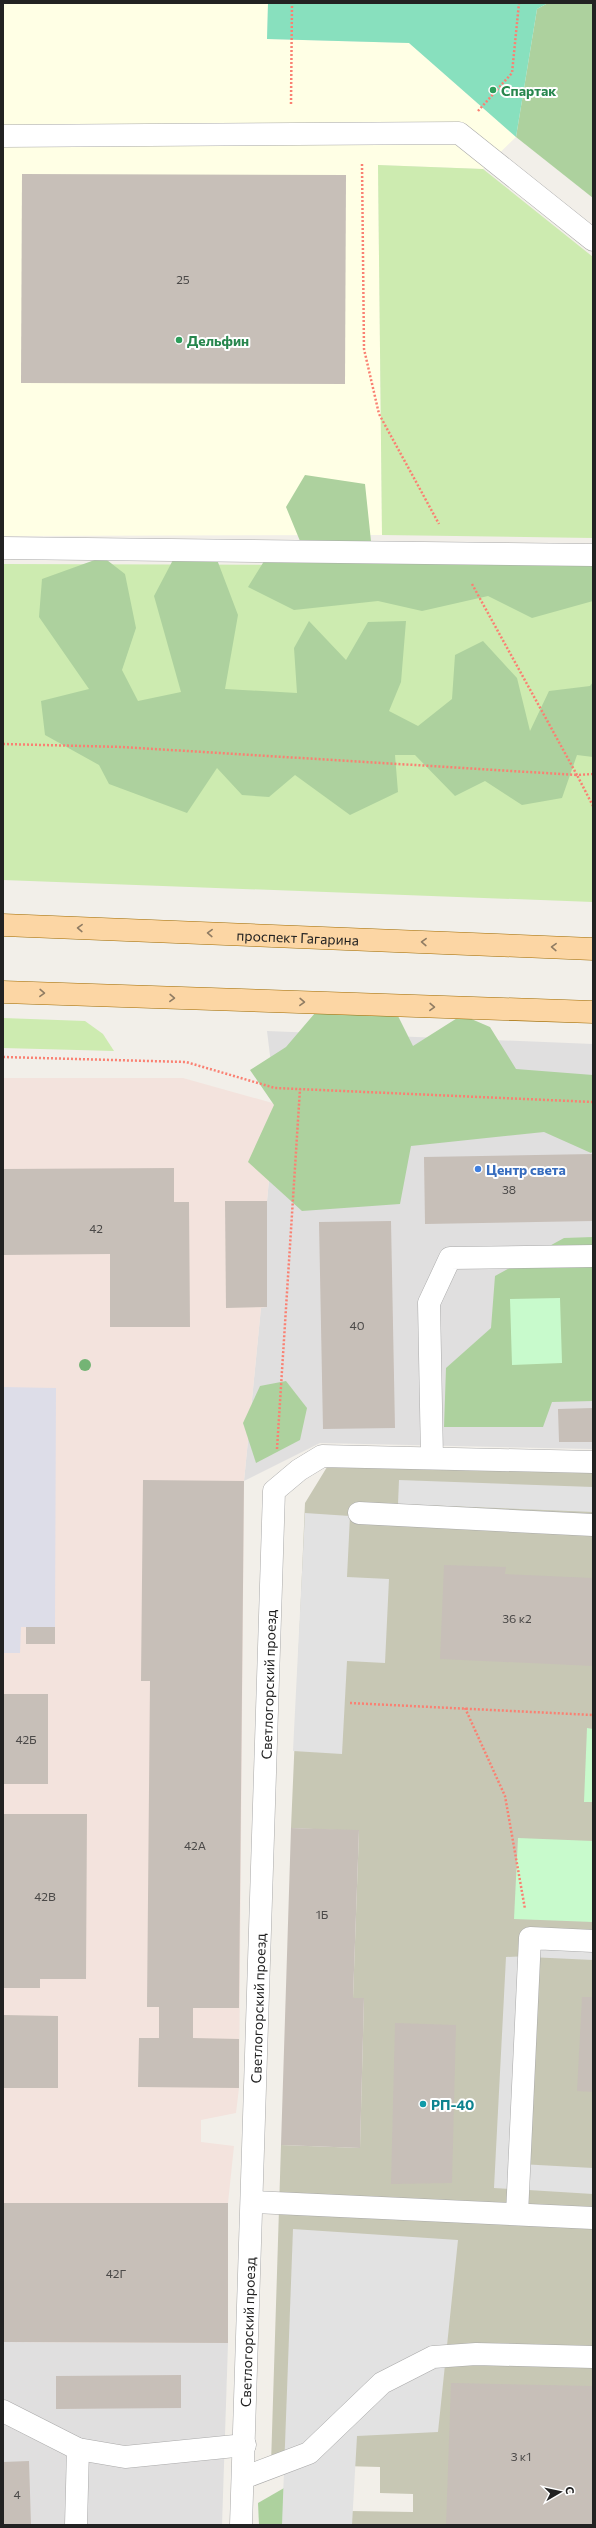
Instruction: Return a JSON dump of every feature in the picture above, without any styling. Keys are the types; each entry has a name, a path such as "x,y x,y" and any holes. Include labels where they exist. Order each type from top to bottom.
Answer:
{"main road":[{"name":"проспект Гагарина","path":"3,925 593,949"},
{"path":"3,992 593,1012"}],"street":[{"path":"3,136 459,133 593,240"},
{"path":"3,548 593,555"},
{"path":"432,1458 429,1303 450,1258 593,1256"},
{"path":"274,1491 299,1470 322,1456 593,1462"},
{"name":"Светлогорский проезд","path":"241,2525 245,2446 274,1491"},
{"path":"359,1513 593,1525"},
{"path":"518,2214 530,1938 593,1941"},
{"path":"252,2202 593,2218"},
{"path":"243,2478 309,2452 382,2383 433,2357 476,2354 593,2356"},
{"path":"3,2411 78,2449 125,2457 245,2446"},
{"path":"76,2525 78,2449"}],"path":[{"path":"291,134 292,3"},
{"path":"459,133 512,73 519,3"},
{"path":"361,134 364,349 379,414 593,806"},
{"path":"3,744 130,747 577,775 593,774"},
{"path":"3,1057 186,1062 274,1088 593,1102"},
{"path":"274,1491 300,1089"},
{"path":"350,1703 593,1714"},
{"path":"465,1708 505,1796 530,1938"}],"shaded area":[{"path":"3,3 268,3 267,39 409,43 516,137 483,169 378,165 382,535 3,536"},
{"path":"267,1031 593,1044 593,1449 320,1443 244,1481 261,1307 267,1307 267,1201 276,1104"},
{"path":"3,1078 183,1078 276,1104 267,1201 267,1307 261,1308 244,1481 239,2088 236,2113 201,2120 201,2142 234,2146 228,2203 228,2343 3,2342"},
{"path":"3,1387 56,1388 55,1627 21,1627 20,1653 3,1653"},
{"path":"335,1454 593,1464 593,2386 446,2525 350,2525 350,2511 413,2512 413,2494 380,2493 380,2467 271,2464 281,2145 360,2148 364,1998 353,1998 359,1831 291,1828 305,1503"},
{"path":"399,1480 593,1487 593,1512 398,1504"},
{"path":"305,1513 350,1516 347,1577 389,1579 385,1663 347,1661 342,1754 293,1751"},
{"path":"530,1938 593,1941 593,1960 529,1957 520,2164 593,2168 593,2194 494,2188 506,1957 529,1956"},
{"path":"293,2229 458,2240 438,2432 357,2436 352,2525 282,2525"},
{"path":"3,2342 228,2343 222,2525 3,2525"}],"green space":[{"name":"Спартак","path":"268,3 548,3 537,9 516,137 409,43 267,39"},
{"path":"548,3 593,3 593,198 516,137 537,9"},
{"path":"378,165 483,169 593,257 593,538 382,535"},
{"path":"305,475 365,484 373,560 561,559 593,566 593,601 532,618 488,596 422,611 378,601 294,610 248,587 266,558 307,558 286,507"},
{"path":"103,557 125,574 136,628 122,670 138,701 181,692 154,596 174,558 216,557 238,615 225,689 297,693 294,648 309,621 346,660 368,622 406,621 401,682 389,711 418,726 452,699 455,655 483,641 517,678 530,731 549,691 590,686 593,682 593,757 577,755 562,798 522,805 485,781 455,796 415,755 395,755 398,792 350,815 295,775 269,797 242,795 217,768 187,813 109,784 99,765 45,735 41,701 89,689 39,617 42,579"},
{"path":"3,564 593,566 593,902 3,880"},
{"path":"392,1004 413,1046 462,1015 490,1027 516,1069 593,1075 593,1151 591,1153 544,1132 411,1146 400,1204 302,1211 248,1162 274,1105 250,1070 286,1047 321,1006"},
{"path":"3,1018 85,1021 103,1034 114,1051 3,1048"},
{"path":"593,1237 593,1401 552,1402 543,1427 444,1427 446,1368 491,1328 495,1276 564,1238"},
{"path":"560,1298 562,1363 512,1365 510,1299"},
{"path":"286,1381 307,1408 300,1440 256,1463 243,1423 260,1386"},
{"path":"587,1728 593,1729 593,1802 584,1802"},
{"path":"518,1838 593,1841 593,1922 514,1919"},
{"path":"291,2484 311,2525 259,2525 258,2503"}],"building":[{"path":"22,174 346,175 345,384 21,383"},
{"path":"593,1154 593,1221 425,1224 424,1157"},
{"path":"174,1168 174,1202 189,1202 190,1327 110,1327 110,1254 3,1255 3,1169"},
{"path":"225,1201 267,1201 267,1307 226,1308"},
{"path":"391,1221 395,1428 323,1429 319,1222"},
{"path":"593,1408 593,1442 559,1442 558,1409"},
{"path":"143,1480 244,1481 239,2008 193,2008 193,2038 239,2039 239,2088 138,2087 139,2038 159,2038 159,2007 147,2007 150,1681 141,1681"},
{"path":"444,1565 506,1567 505,1574 593,1578 593,1666 440,1659"},
{"path":"26,1627 55,1627 55,1644 26,1644"},
{"path":"3,1694 48,1694 48,1784 3,1784"},
{"path":"3,1814 87,1814 86,1979 40,1979 40,1988 3,1988"},
{"path":"291,1828 359,1830 353,1998 364,1998 360,2148 281,2145"},
{"path":"582,1997 593,1997 593,2092 577,2091"},
{"path":"3,2015 58,2016 58,2088 3,2088"},
{"name":"РП-40","path":"395,2023 456,2025 452,2183 391,2184"},
{"path":"3,2203 228,2203 228,2343 3,2342"},
{"path":"181,2375 181,2408 56,2409 56,2376"},
{"path":"451,2383 593,2386 593,2525 446,2525"},
{"path":"29,2461 31,2525 3,2525 3,2462"}],"place":[{"name":"Спартак","path":"493,90"},
{"name":"Дельфин","path":"179,340"},
{"name":"Центр света","path":"478,1169"},
{"name":"РП-40","path":"423,2104"}]}
